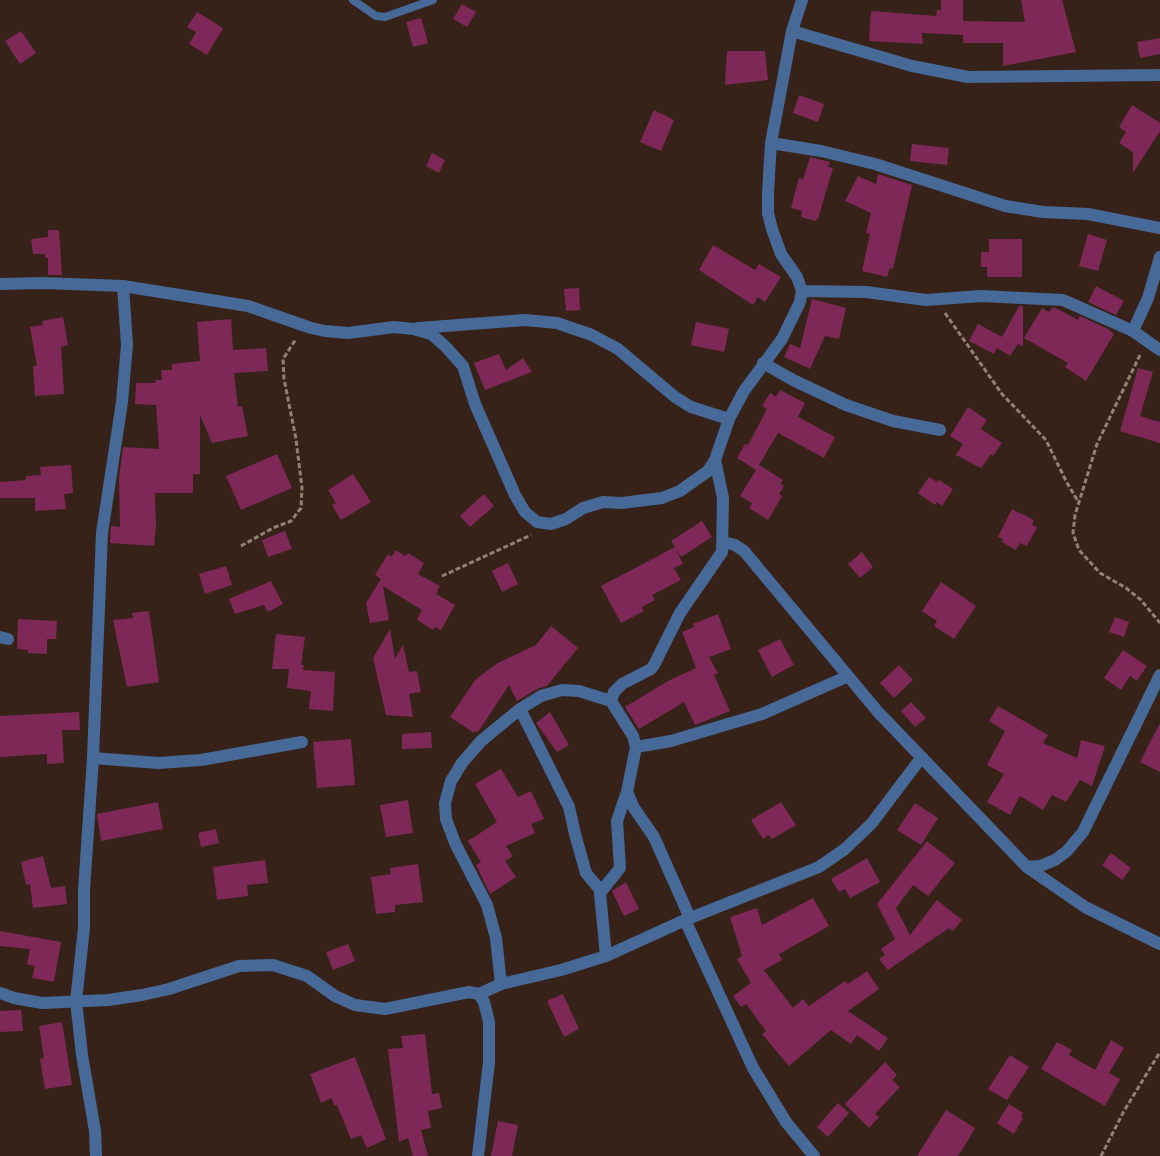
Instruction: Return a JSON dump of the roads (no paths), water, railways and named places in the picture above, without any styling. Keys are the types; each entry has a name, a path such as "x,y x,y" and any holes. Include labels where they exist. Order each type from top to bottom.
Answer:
{"street":[{"path":"413,329 430,334 445,346 463,366 475,404 515,495 525,512 537,522 551,524 566,519 583,508 603,502 622,503 662,498 680,491 699,480 715,460 729,419 744,391 782,338 800,302 802,290 797,277 780,254 768,213 771,143 792,31 802,0"},
{"path":"792,31 912,66 968,77 1160,74"},
{"path":"771,143 821,151 875,164 1005,206 1043,212 1088,214 1160,228"},
{"path":"1133,331 1148,298 1160,257"},
{"path":"0,284 43,283 123,286 248,306 311,328 348,333 376,328 413,329 525,320 557,323 592,335 618,349 675,397 691,407 729,419"},
{"path":"96,1156 76,1001 84,928 84,890 102,533 122,402 127,345 123,286"},
{"path":"802,290 866,292 926,300 981,296 1063,300 1133,331 1160,350"},
{"path":"763,363 846,405 893,421 940,430"},
{"path":"611,701 614,692 622,684 651,669 654,665 680,613 722,552 723,498 715,460"},
{"path":"723,542 735,545 744,552 846,677 921,758 1027,867 1085,907 1160,944"},
{"path":"1027,867 1040,866 1055,860 1067,852 1083,832 1160,675"},
{"path":"636,747 671,741 762,714 846,677"},
{"path":"501,984 496,938 486,906 455,843 446,820 445,802 451,781 481,741 520,709 541,696 562,690 579,691 611,701 633,736 636,747 627,792 617,821 620,868 601,891"},
{"path":"520,709 569,807 574,834 586,873 601,891 606,956"},
{"path":"92,758 158,762 201,760 302,742"},
{"path":"0,993 14,998 42,1003 142,995 239,966 273,965 306,976 335,996 356,1005 385,1009 469,992 479,994 501,984 561,970 606,956 687,919 793,879 819,867 846,849 872,823 921,758"},
{"path":"627,792 634,808 654,837 687,919 753,1068 786,1122 814,1156"},
{"path":"478,1156 489,1062 488,1022 484,1002 479,994"}],"lane":[{"path":"353,0 376,16 385,17 433,0"}]}
